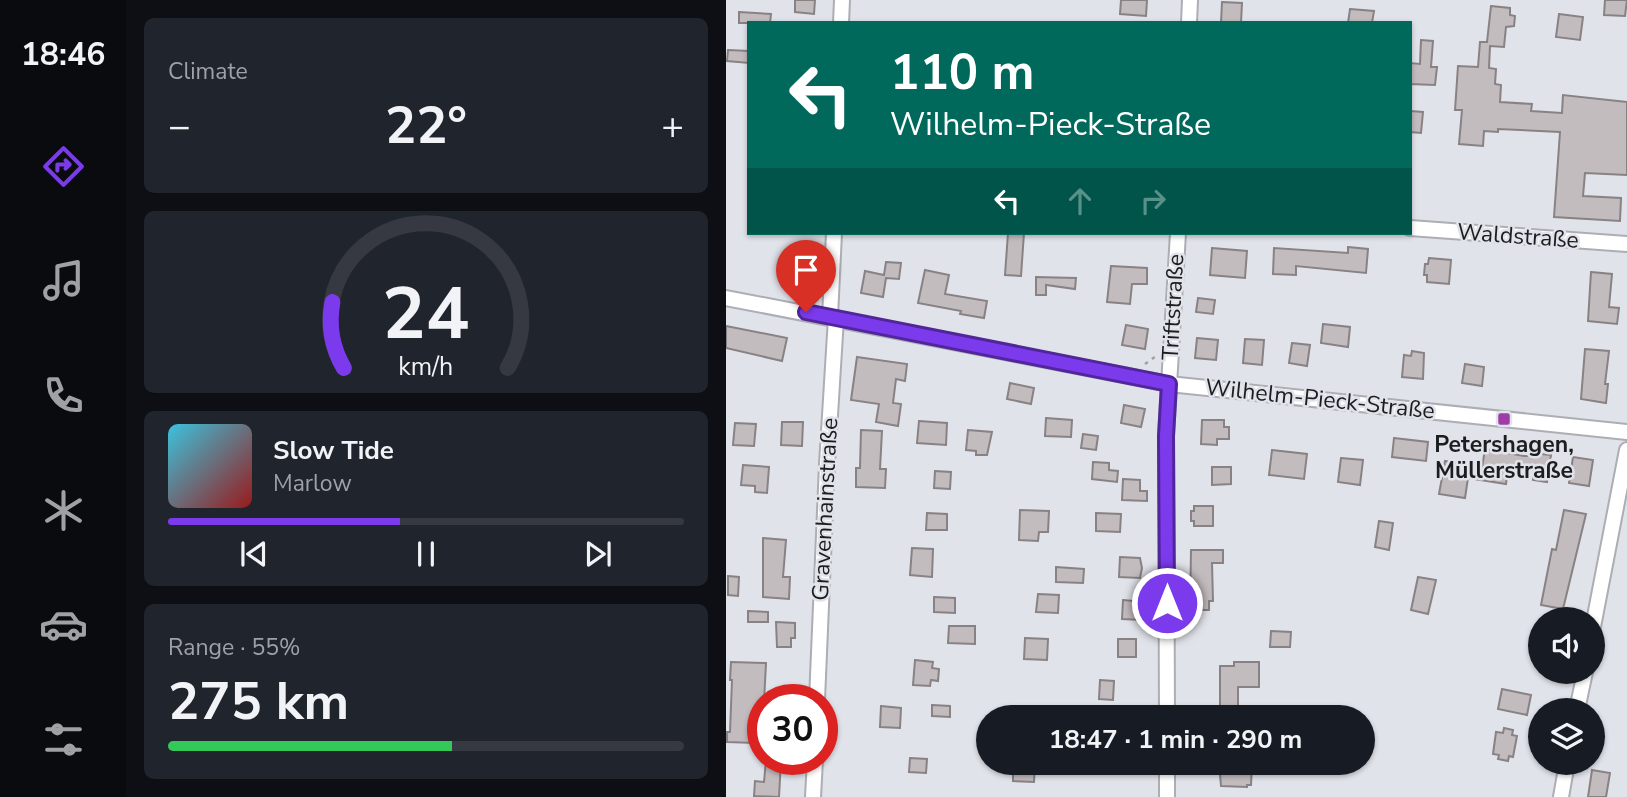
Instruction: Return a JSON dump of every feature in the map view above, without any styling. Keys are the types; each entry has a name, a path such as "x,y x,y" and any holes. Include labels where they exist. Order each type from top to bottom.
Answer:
{"street":[{"path":"841,21 842,0"},
{"path":"1189,21 1190,0"},
{"name":"Waldstraße","path":"1412,228 1627,244"},
{"name":"Gravenhainstraße","path":"818,684 834,235"},
{"name":"Triftstraße","path":"1167,705 1166,436 1178,235"},
{"name":"Wilhelm-Pieck-Straße","path":"726,298 1169,384 1627,432"},
{"path":"1597,607 1627,450"},
{"path":"813,797 814,775"},
{"path":"1167,775 1167,797"},
{"path":"1561,797 1565,775"}],"path":[{"path":"1141,365 1152,361 1159,351"}],"building":[{"path":"795,0 815,0 814,14 795,12"},
{"path":"1121,0 1147,0 1146,16 1120,14"},
{"path":"1605,0 1627,0 1625,16 1604,15"},
{"path":"1222,2 1242,3 1241,21 1221,21"},
{"path":"1491,6 1510,8 1510,15 1515,16 1514,26 1506,27 1504,47 1490,46 1489,68 1496,69 1495,84 1501,85 1500,102 1532,104 1531,111 1562,113 1563,95 1627,102 1627,175 1585,173 1583,196 1621,198 1620,221 1554,217 1560,132 1498,129 1498,132 1484,131 1483,146 1459,144 1462,110 1455,110 1458,66 1478,67 1480,42 1487,42"},
{"path":"1350,9 1374,11 1372,21 1348,21"},
{"path":"739,12 771,14 770,21 739,23"},
{"path":"1559,14 1583,17 1580,40 1556,37"},
{"path":"1421,40 1433,41 1431,67 1437,67 1435,85 1412,84 1412,63 1420,64"},
{"path":"728,50 747,51 747,63 727,61"},
{"path":"1412,111 1423,112 1421,133 1412,132"},
{"path":"1008,235 1024,235 1021,276 1005,275"},
{"path":"1348,247 1368,249 1366,273 1296,266 1296,275 1273,274 1274,248 1348,253"},
{"path":"1212,248 1247,251 1245,278 1210,275"},
{"path":"1429,258 1451,260 1449,284 1427,282 1427,275 1424,275 1425,264 1428,264"},
{"path":"886,262 901,263 899,279 886,278 883,297 861,293 865,271 884,275"},
{"path":"1111,266 1147,268 1147,284 1132,284 1130,304 1107,302"},
{"path":"925,270 949,275 945,294 987,301 984,318 918,303"},
{"path":"1591,272 1612,274 1609,307 1619,308 1617,324 1588,321"},
{"path":"1036,277 1076,278 1075,289 1046,285 1046,295 1036,295"},
{"path":"1198,298 1215,300 1213,314 1196,312"},
{"path":"1323,324 1350,327 1348,347 1321,343"},
{"path":"1126,325 1148,329 1145,349 1122,345"},
{"path":"726,326 787,338 782,361 726,348"},
{"path":"1197,338 1218,340 1216,360 1195,358"},
{"path":"1245,339 1264,340 1262,365 1243,363"},
{"path":"1292,343 1310,345 1307,366 1289,363"},
{"path":"1585,349 1609,351 1606,403 1581,399"},
{"path":"1412,351 1424,353 1423,379 1402,377 1404,355 1411,356"},
{"path":"857,357 907,364 905,381 896,379 893,403 901,404 898,426 876,422 879,404 851,400"},
{"path":"1465,364 1484,367 1482,386 1462,383"},
{"path":"1010,383 1034,388 1031,404 1007,399"},
{"path":"1124,405 1145,409 1141,427 1121,423"},
{"path":"1046,418 1072,420 1071,437 1045,436"},
{"path":"1202,420 1224,420 1224,427 1229,427 1229,439 1217,439 1217,445 1201,444"},
{"path":"919,421 947,423 946,445 917,443"},
{"path":"782,422 803,422 802,446 781,445"},
{"path":"735,423 756,424 754,446 733,445"},
{"path":"861,430 882,431 880,469 886,469 885,488 856,487 856,468 860,468"},
{"path":"968,430 992,432 987,455 976,455 976,451 966,450"},
{"path":"1083,434 1098,436 1096,450 1081,448"},
{"path":"1394,438 1428,442 1426,461 1392,457"},
{"path":"1485,449 1524,456 1531,456 1531,453 1551,455 1547,482 1533,480 1534,470 1508,467 1506,484 1468,478 1465,498 1439,494 1445,461 1482,468"},
{"path":"1272,450 1307,454 1304,479 1269,475"},
{"path":"1573,457 1593,460 1589,486 1569,483"},
{"path":"1341,458 1363,460 1360,485 1338,482"},
{"path":"1093,462 1109,463 1109,470 1118,471 1117,482 1092,479"},
{"path":"743,465 769,467 767,493 755,492 755,486 741,485"},
{"path":"1212,467 1231,467 1231,484 1212,485"},
{"path":"935,471 951,472 950,489 934,488"},
{"path":"1123,479 1140,480 1140,491 1147,491 1147,501 1122,500"},
{"path":"1194,506 1213,506 1213,526 1194,526 1191,511 1194,511"},
{"path":"1020,510 1049,511 1048,532 1039,532 1038,541 1019,540"},
{"path":"1564,510 1586,514 1563,607 1541,605 1552,549 1556,550"},
{"path":"927,513 947,514 947,530 926,530"},
{"path":"1096,513 1121,514 1120,532 1096,531"},
{"path":"1379,521 1393,523 1389,550 1375,547"},
{"path":"763,538 786,540 783,577 790,577 789,599 763,597"},
{"path":"912,548 933,549 932,577 910,575"},
{"path":"1191,550 1223,550 1223,563 1212,563 1213,601 1209,601 1209,610 1190,610"},
{"path":"1120,557 1140,558 1140,578 1119,577"},
{"path":"1056,567 1084,569 1083,583 1056,582"},
{"path":"728,576 739,577 738,596 728,595"},
{"path":"1418,577 1436,580 1428,614 1411,610"},
{"path":"1038,594 1059,595 1058,613 1036,612"},
{"path":"934,597 955,598 955,613 934,612"},
{"path":"1123,600 1144,602 1143,620 1122,619"},
{"path":"748,611 768,612 768,622 748,622"},
{"path":"776,622 795,623 795,638 791,638 791,647 777,647"},
{"path":"949,626 975,626 975,644 948,643"},
{"path":"1271,631 1291,632 1290,647 1270,647"},
{"path":"1025,638 1048,639 1047,660 1024,659"},
{"path":"1118,639 1136,639 1136,657 1118,657"},
{"path":"915,660 933,662 932,668 939,669 938,681 931,680 930,686 913,685"},
{"path":"731,662 766,663 765,684 747,684 747,743 727,742 727,732 730,732"},
{"path":"1234,662 1259,662 1259,687 1238,687 1238,705 1220,705 1220,666 1234,666"},
{"path":"1100,680 1114,681 1113,700 1099,699"},
{"path":"1502,689 1531,695 1528,698 1527,715 1498,709"},
{"path":"932,705 950,706 950,717 932,716"},
{"path":"881,706 901,708 900,728 880,727"},
{"path":"1504,728 1513,730 1512,735 1517,736 1513,757 1509,756 1508,761 1498,759 1499,755 1493,754 1496,732 1503,733"},
{"path":"910,758 927,759 926,773 909,772"},
{"path":"1610,773 1606,797 1588,797 1591,775"},
{"path":"765,775 780,775 779,797 754,796 755,781 764,782"},
{"path":"1013,775 1034,775 1034,782 1013,781"},
{"path":"1220,775 1251,775 1251,785 1247,787 1221,786"}],"place":[{"name":"Petershagen, Müllerstraße","path":"1504,419"}],"route":[{"path":"806,312 1169,384 1166,436 1167,603"}]}
